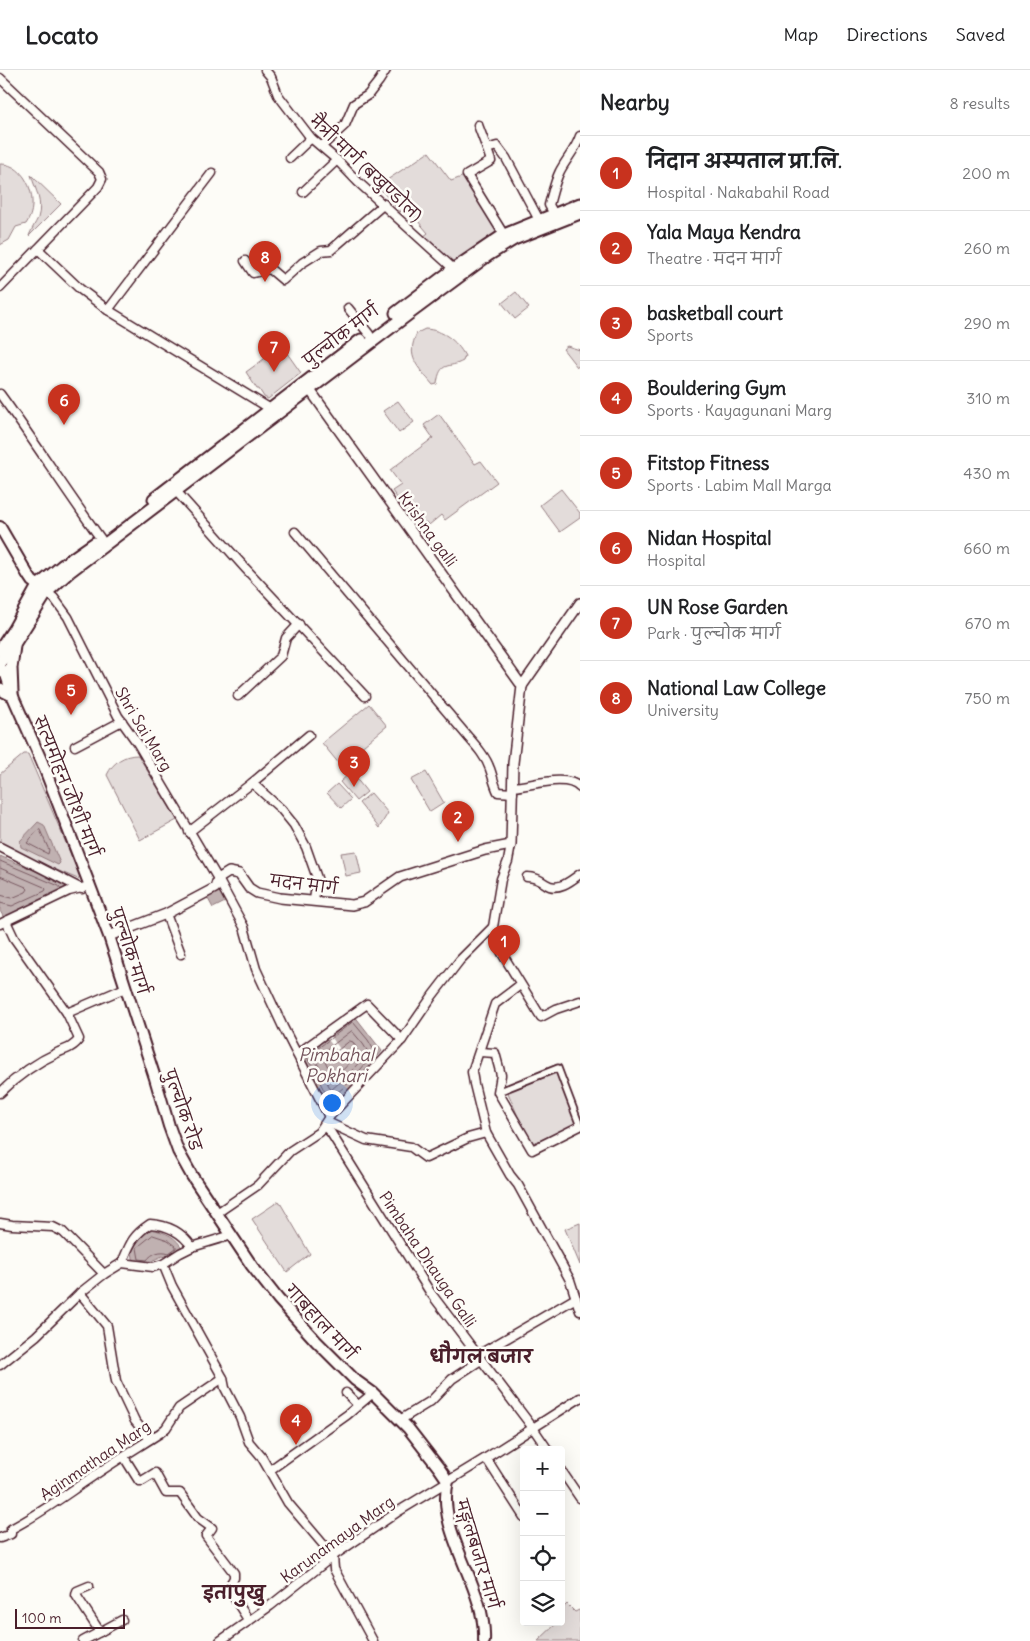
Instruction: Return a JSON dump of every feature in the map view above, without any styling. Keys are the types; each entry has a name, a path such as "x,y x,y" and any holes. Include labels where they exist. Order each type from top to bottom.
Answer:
{"main road":[{"name":"पुल्चोक मार्ग","path":"66,568 274,411 310,390 504,235 580,204"},
{"name":"पुल्चोक मार्ग","path":"66,568 176,491 369,334 457,272 514,239 580,213"},
{"path":"0,527 28,575 43,589"},
{"path":"1,650 43,589 66,568"},
{"path":"0,662 14,644 43,589"},
{"path":"9,693 14,644"},
{"path":"0,667 6,675 9,693"},
{"path":"0,679 9,693"},
{"name":"सत्यमोहन जोशी मार्ग","path":"9,693 42,762 86,887"},
{"name":"पुल्चोक मार्ग","path":"86,887 109,936 138,1027"},
{"name":"पुल्चोक रोड","path":"138,1027 178,1150 192,1176 223,1224"},
{"name":"गाबहाल मार्ग","path":"223,1224 252,1266 289,1311 355,1380 373,1392 400,1420 448,1481"},
{"name":"मङ्गलबजार मार्ग","path":"448,1481 445,1500 448,1516 479,1600 481,1639"}],"street":[{"name":"मैत्री मार्ग (बखुण्डोल)","path":"265,70 271,77 278,96 311,138 322,146 358,182 457,272"},
{"path":"322,146 345,125 354,104 368,95 386,70"},
{"path":"0,78 99,172 102,179 98,187 0,288"},
{"path":"478,125 491,161 467,175 504,235"},
{"path":"554,214 549,205 554,187 560,171 578,145 580,136"},
{"path":"290,158 311,138"},
{"path":"487,149 497,146 506,158 539,220"},
{"path":"303,192 337,160"},
{"path":"108,310 212,173"},
{"path":"245,261 253,272 270,269 283,280 321,251 331,250 384,204"},
{"path":"38,249 80,289 108,310 274,411"},
{"path":"348,308 369,334"},
{"name":"Krishna galli","path":"310,390 522,686"},
{"path":"0,394 38,446 71,498 102,539"},
{"path":"176,491 365,696"},
{"path":"295,532 485,758 498,792 561,780 577,784 580,788"},
{"name":"Shri Sai Marg","path":"43,589 54,598 68,617 118,716 138,744 218,879 244,927 256,969 297,1054"},
{"path":"580,603 522,686 513,763 511,845 501,879 493,927 496,942 520,986 541,1017 580,1001"},
{"path":"238,696 281,656 286,638 298,624"},
{"path":"75,746 122,721"},
{"path":"189,832 309,735"},
{"path":"252,783 281,809 294,825 306,847 317,878 314,900"},
{"name":"मदन मार्ग","path":"218,879 225,874 233,872 238,874 249,888 257,893 280,898 352,905 364,902 400,877 491,848 511,845"},
{"path":"0,847 86,887"},
{"path":"527,876 535,878 547,886 554,887 560,886 580,874"},
{"path":"109,936 166,914 215,888 218,879"},
{"path":"0,1093 14,1079 47,1058 78,1042 79,1039 67,1013 3,922 70,892 86,887"},
{"path":"166,914 181,954"},
{"path":"216,1213 258,1185 290,1151 312,1137 327,1122 402,1040 460,960 493,927"},
{"path":"520,986 495,1004 472,1072 474,1084 486,1133 510,1175 518,1185 570,1280 580,1311"},
{"path":"67,1013 125,988"},
{"path":"297,1054 368,1004 402,1040"},
{"path":"480,1052 495,1053 501,1075 498,1092 532,1150 580,1126 558,1068 498,1092"},
{"name":"Pimbaha Dhauga Galli","path":"297,1054 331,1133 430,1292 545,1446"},
{"path":"327,1122 366,1140 411,1148 426,1158 468,1138 486,1133"},
{"path":"0,1223 59,1229 104,1274"},
{"path":"0,1365 36,1336 80,1293 104,1274 122,1263 127,1248 134,1236 150,1224 160,1225 180,1233 192,1247"},
{"path":"122,1263 148,1267 163,1264 192,1247 232,1235"},
{"path":"163,1264 172,1286 222,1378 249,1442 262,1456 288,1503 334,1559 334,1570 373,1641"},
{"path":"80,1293 107,1326 116,1381 135,1421 150,1439"},
{"path":"400,1420 431,1401 452,1379 479,1358 576,1298"},
{"name":"Aginmathaa Marg","path":"0,1538 11,1534 11,1529 34,1518 166,1428 179,1408 222,1378"},
{"path":"346,1392 358,1406"},
{"path":"270,1470 299,1451 358,1406 373,1392"},
{"name":"Karunamaya Marg","path":"220,1641 398,1511 580,1398"},
{"path":"124,1457 139,1481 155,1473 166,1493 180,1493 198,1518 212,1528 206,1536 234,1573 234,1578 228,1588 249,1621"},
{"path":"486,1458 520,1511"},
{"path":"565,1476 580,1498"},
{"path":"89,1586 77,1591 76,1594 100,1632"},
{"path":"83,1641 122,1620"}],"shaded area":[{"path":"429,152 451,181 467,175 504,235 454,267 423,237 428,233 406,207 400,212 378,186"},
{"path":"0,164 9,165 18,170 24,177 29,186 32,206 26,224 16,227 9,240 0,245"},
{"path":"31,175 61,204 29,236 38,218 40,207"},
{"path":"516,292 529,308 515,319 502,303"},
{"path":"425,329 438,331 448,337 465,356 463,361 443,368 438,376 437,384 433,385 418,367 412,349 417,333"},
{"path":"282,346 301,373 268,399 257,389 246,372"},
{"path":"567,346 580,350 580,366 577,367 563,349"},
{"path":"398,401 414,422 399,433 383,411"},
{"path":"439,414 475,464 481,461 497,482 445,520 441,515 429,525 426,522 419,528 392,491 401,485 390,470 433,438 424,425"},
{"path":"561,489 580,513 580,518 560,532 540,505"},
{"path":"369,704 387,726 340,765 322,743"},
{"path":"24,754 28,754 80,876 78,879 0,843 0,774"},
{"path":"138,755 177,820 140,840 107,775 112,766 120,760 128,756"},
{"path":"351,772 367,792 356,801 340,782"},
{"path":"426,772 444,803 430,812 411,780"},
{"path":"337,784 351,799 341,808 327,793"},
{"path":"371,793 388,813 379,828 359,803"},
{"path":"356,851 361,873 346,876 341,853"},
{"path":"560,1068 580,1122 530,1145 506,1088"},
{"path":"279,1201 310,1254 287,1272 252,1219"},
{"path":"580,1223 580,1265 565,1229"},
{"path":"567,1604 575,1612 580,1611 580,1641 538,1641 554,1626 565,1626 565,1606"}],"water":[{"path":"38,822 44,825 60,863 58,865 21,847 20,841"},
{"path":"0,856 67,884 69,891 6,921 0,911"},
{"path":"219,890 225,902 213,908 207,897"},
{"name":"Pimbahal Pokhari","path":"354,1015 382,1051 356,1083 327,1109 300,1055"},
{"path":"151,1229 170,1236 183,1250 169,1260 163,1256 153,1260 152,1265 134,1264 131,1246"}],"pier":[{"path":"329,1034 340,1049 343,1048 348,1054 346,1056 349,1059 345,1062 342,1059 340,1060 335,1053 337,1051 325,1036"}],"place":[{"name":"National Law College","path":"265,282"},
{"name":"UN Rose Garden","path":"274,372"},
{"name":"Nidan Hospital","path":"64,425"},
{"name":"Fitstop Fitness","path":"71,715"},
{"name":"basketball court","path":"354,787"},
{"name":"Yala Maya Kendra","path":"458,842"},
{"name":"निदान अस्पताल प्रा.लि.","path":"504,966"},
{"name":"Bouldering Gym","path":"296,1445"}],"district":[{"name":"धौगल बजार","path":"481,1356"},
{"name":"इतापुखु","path":"234,1592"}]}
